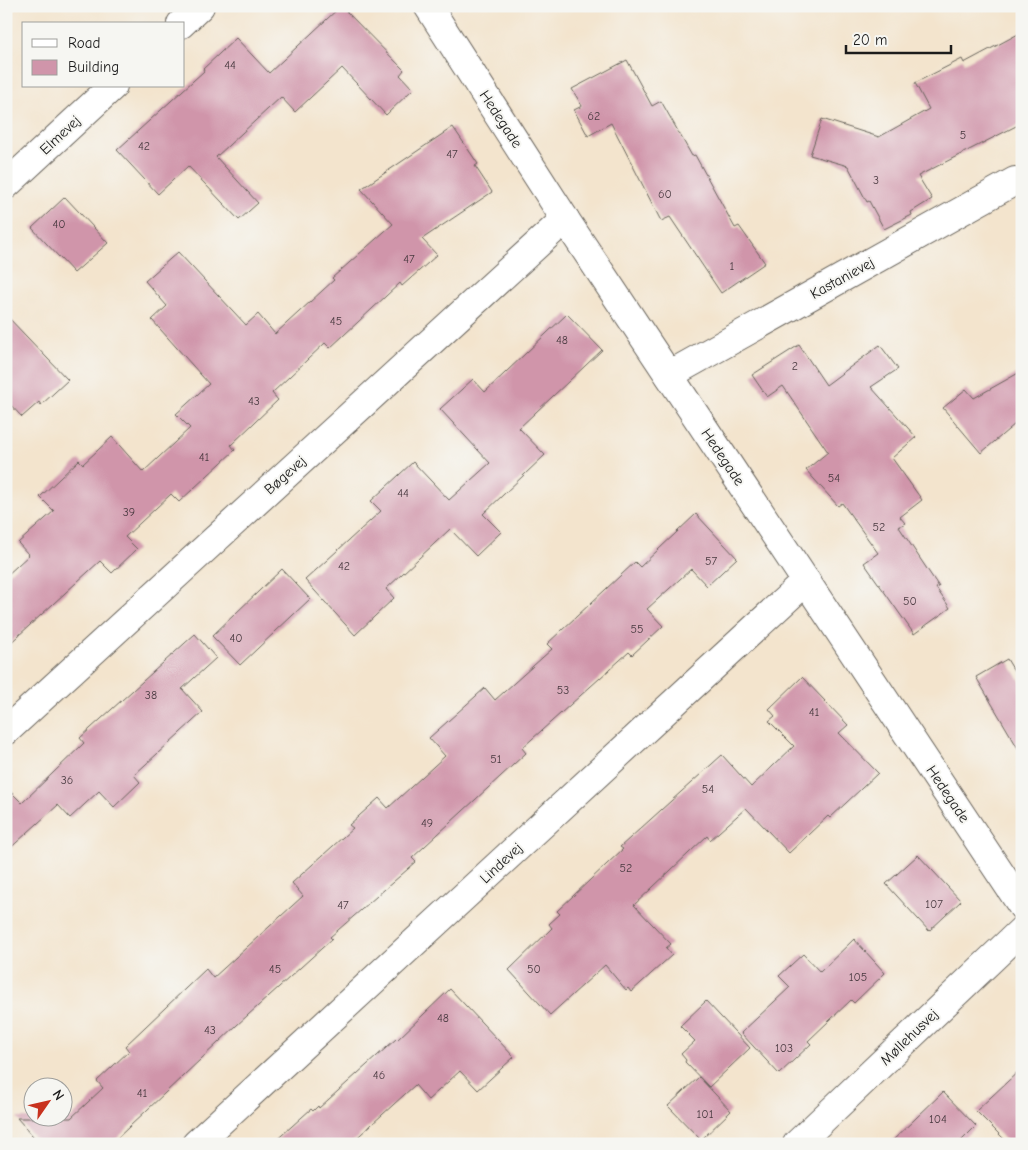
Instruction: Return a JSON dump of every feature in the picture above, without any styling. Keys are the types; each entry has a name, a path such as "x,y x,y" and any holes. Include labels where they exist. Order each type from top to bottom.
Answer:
{"street":[{"path":"183,22 200,6"},
{"name":"Hedegade","path":"431,7 565,219 1022,906"},
{"name":"Elmevej","path":"6,184 111,88"},
{"name":"Kastanievej","path":"669,375 1015,181"},
{"name":"Bøgevej","path":"6,731 565,219"},
{"name":"Lindevej","path":"196,1144 806,582"},
{"name":"Møllehusvej","path":"797,1144 1022,930"}],"building":[{"path":"341,6 404,70 400,75 413,89 386,115 342,68 295,112 281,97 216,157 258,203 239,220 188,166 158,194 117,150 204,71 203,69 236,38 269,73"},
{"path":"1022,32 1022,123 918,176 932,199 911,212 912,215 884,229 848,166 810,155 822,119 879,137 929,109 915,83 962,59 964,63"},
{"path":"627,60 652,106 661,101 692,156 695,155 735,228 739,226 765,263 721,293 670,217 661,221 611,123 588,136 574,110 582,106 572,89"},
{"path":"453,127 478,164 475,166 492,192 422,239 437,255 402,286 400,283 330,348 325,343 272,393 278,400 231,445 235,450 179,502 171,494 125,537 137,549 112,573 100,561 6,647 6,576 29,555 18,543 54,511 40,497 79,460 83,464 112,437 143,472 190,428 176,414 209,384 152,320 167,306 145,281 178,252 246,325 258,314 275,334 334,280 332,278 393,224 361,189"},
{"path":"65,197 108,243 74,273 32,228"},
{"path":"567,314 602,350 519,428 545,455 483,514 501,532 476,556 450,529 386,589 394,598 355,635 305,580 381,511 371,501 413,462 449,500 490,463 440,409 473,379 485,392"},
{"path":"6,315 68,380 41,405 39,402 22,417 6,400"},
{"path":"799,345 826,385 880,345 898,369 871,387 916,437 892,458 922,500 900,517 905,523 899,527 939,587 936,588 950,608 914,634 864,563 878,553 842,503 838,506 806,470 828,452 783,386 767,397 752,375"},
{"path":"1022,371 1022,418 981,453 943,408 966,389 974,398"},
{"path":"696,514 737,558 707,586 691,569 647,609 663,626 632,655 629,652 522,748 526,753 412,858 416,862 330,937 332,939 237,1025 111,1144 40,1144 26,1128 72,1128 72,1117 103,1088 97,1081 129,1051 125,1046 206,969 213,978 303,896 292,883 353,828 349,825 379,798 388,808 445,756 429,738 485,688 495,700 552,649 547,644 635,562 640,567"},
{"path":"282,569 310,599 240,665 212,636"},
{"path":"195,634 216,658 182,689 203,712 134,775 140,782 114,807 99,791 70,818 58,805 6,852 6,787 22,803 84,743 80,738"},
{"path":"1007,659 1022,684 1022,755 976,677"},
{"path":"802,677 848,725 839,733 878,773 789,853 746,808 710,840 707,836 634,905 671,944 666,948 672,955 631,992 628,988 626,990 605,965 550,1015 509,970 552,928 549,924 560,914 557,911 623,849 620,847 722,755 751,787 794,746 769,721 775,716 769,709"},
{"path":"918,855 961,901 929,931 886,884"},
{"path":"854,939 885,973 854,1003 851,1000 808,1041 811,1044 779,1074 741,1033 790,987 779,976 803,954 820,972"},
{"path":"450,989 514,1057 478,1090 460,1071 428,1100 415,1085 350,1144 272,1144 311,1109 313,1111 318,1106 319,1108 397,1040"},
{"path":"706,1001 750,1048 709,1087 685,1062 686,1060 681,1054 695,1041 680,1026"},
{"path":"1022,1068 1022,1144 1009,1144 976,1111"},
{"path":"699,1077 731,1111 701,1140 668,1106"},
{"path":"943,1092 976,1126 958,1144 889,1144"}]}
